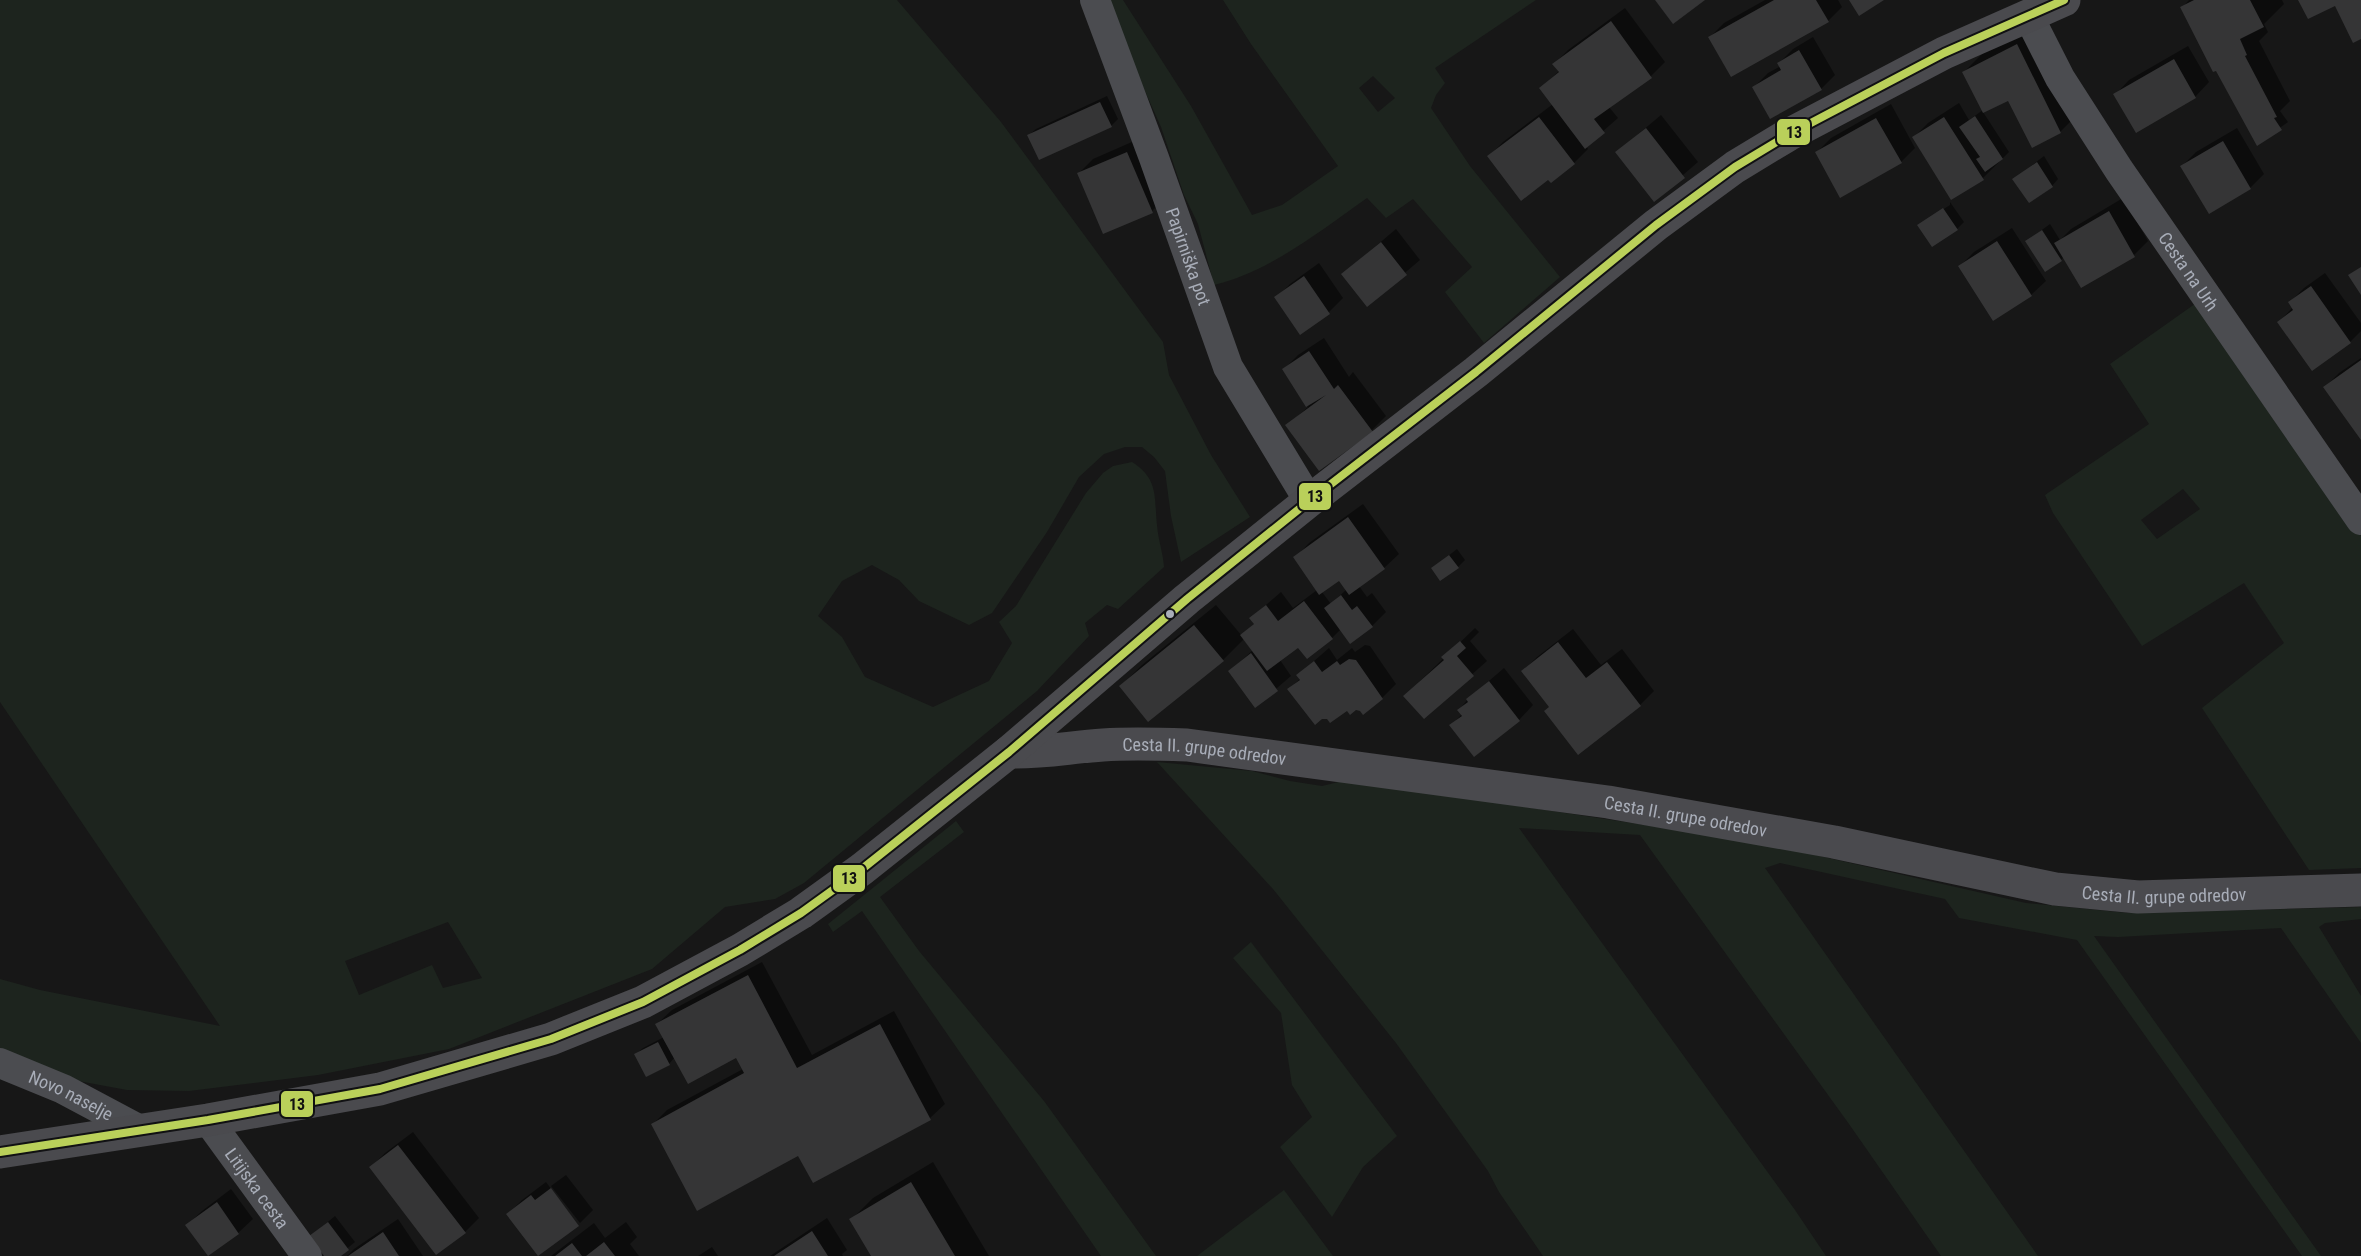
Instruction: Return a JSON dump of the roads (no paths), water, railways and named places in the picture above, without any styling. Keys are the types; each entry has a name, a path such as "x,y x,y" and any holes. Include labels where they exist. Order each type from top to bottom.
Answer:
{"main road":[{"path":"0,1152 208,1120 380,1089 551,1039 643,1002 740,950 801,913 862,868 1009,752 1187,599 1309,501 1476,372 1656,225 1735,167 1788,135 1934,58 2064,0"},
{"name":"Cesta II. grupe odredov","path":"1009,752 1036,753 1101,745 1148,743 1187,745 1608,802 1834,842 2055,889 2138,897 2361,890"}],"street":[{"name":"Papirniška pot","path":"1095,0 1228,368 1309,501"},
{"name":"Cesta na Urh","path":"2028,15 2060,78 2119,170 2361,520"},
{"name":"Novo naselje","path":"0,1063 63,1089 140,1130"},
{"name":"Litijska cesta","path":"208,1120 307,1256"}]}
